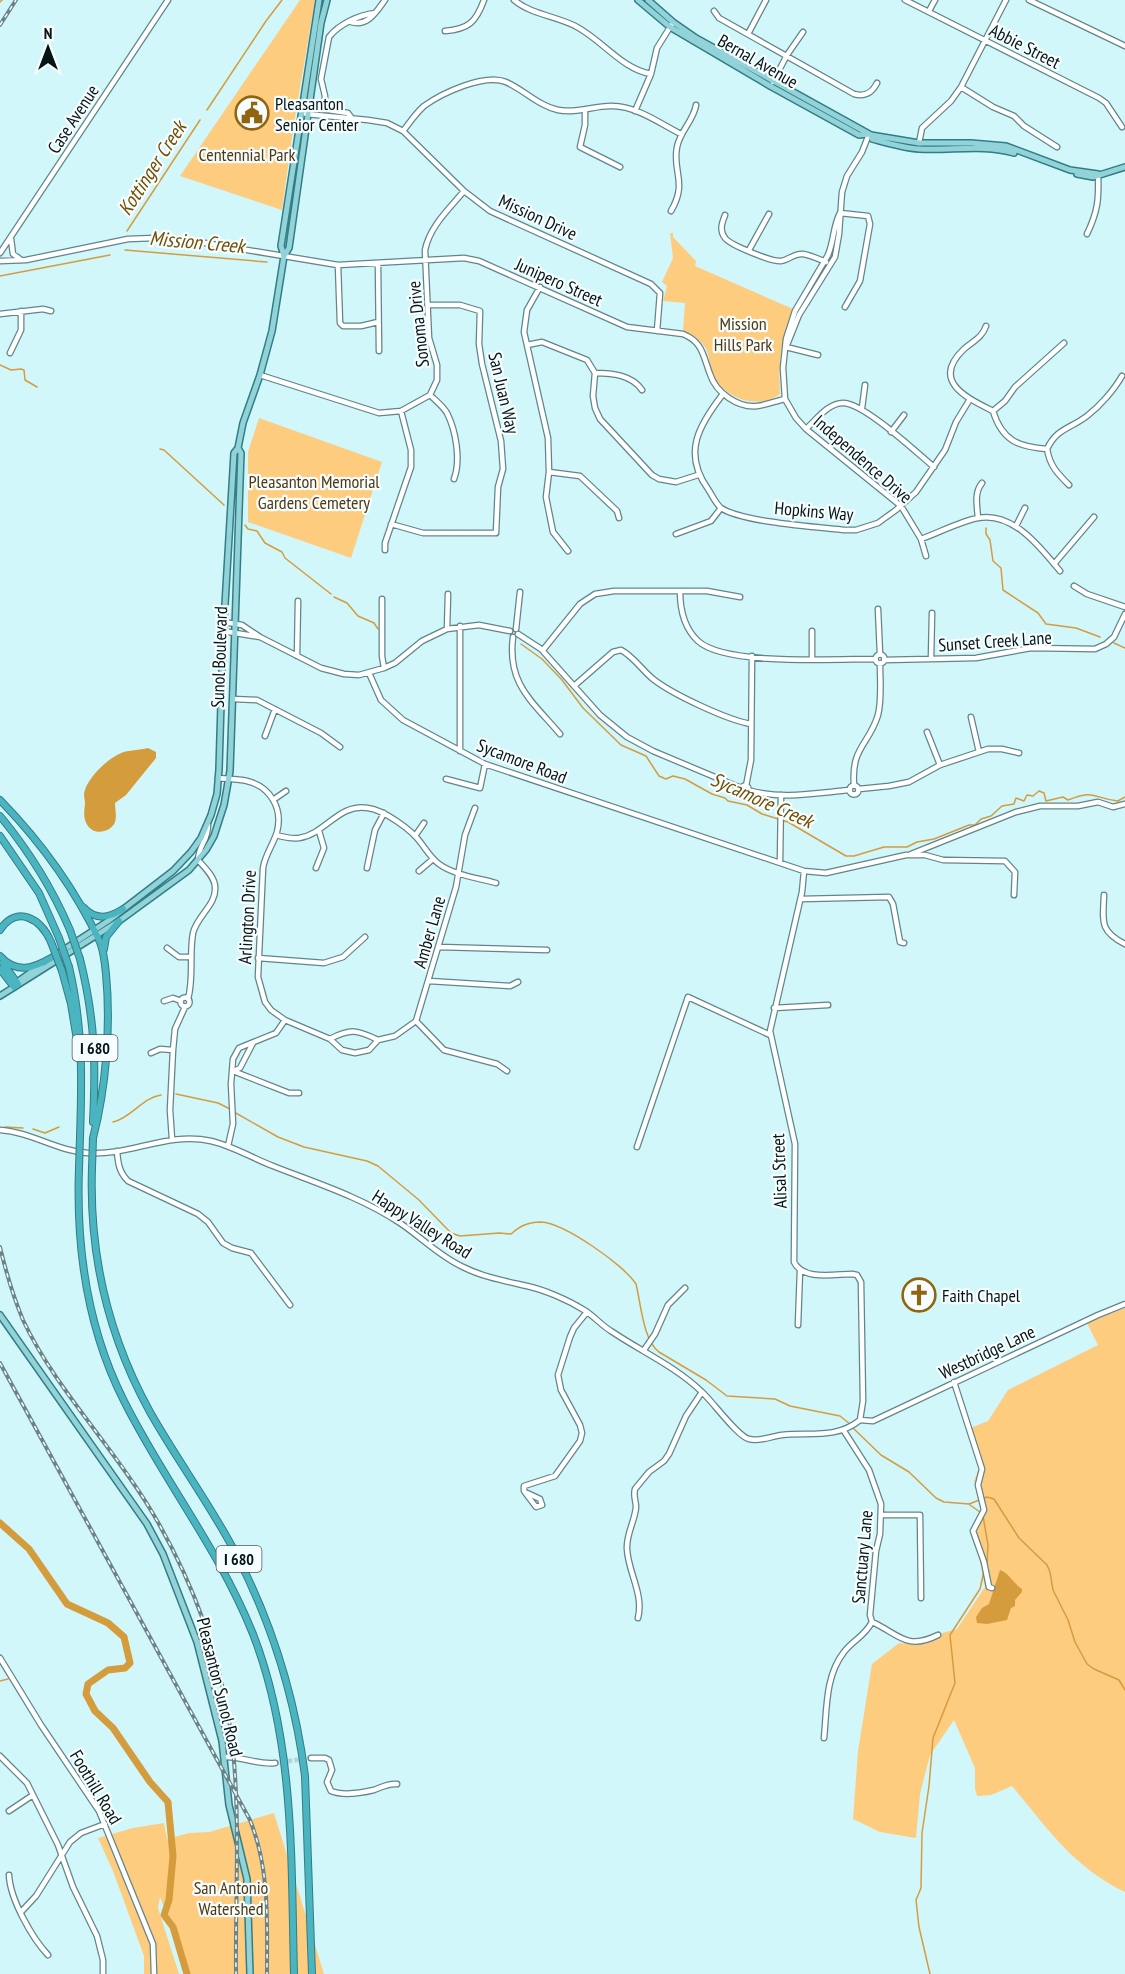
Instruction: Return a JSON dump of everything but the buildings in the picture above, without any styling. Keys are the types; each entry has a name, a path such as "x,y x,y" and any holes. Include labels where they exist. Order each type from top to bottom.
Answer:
{"highway":[{"path":"0,800 48,856 76,900 102,948 107,985"},
{"name":"I 680","path":"0,816 50,887 70,930 80,960 93,1025 95,1074 92,1220 98,1270 110,1320 131,1375 151,1414 224,1532 247,1575 270,1628 289,1690 301,1749 305,1785 312,1974"},
{"name":"I 680","path":"0,836 39,893 69,967 80,1026 82,1072 78,1221 80,1248 88,1298 102,1349 135,1422 230,1582 254,1636 272,1694 283,1751 289,1805 294,1974"},
{"path":"76,900 86,910 99,917 113,916 123,909"},
{"path":"0,930 9,920 26,917 39,922 51,942 71,1004 82,1072"},
{"path":"93,1138 107,1043 109,1011 105,942 119,921"},
{"path":"0,956 10,965 25,969 39,965 53,957"},
{"path":"0,956 16,986"},
{"path":"0,969 16,986"}],"main road":[{"name":"Sunol Boulevard","path":"284,256 281,246 319,0"},
{"name":"Sunol Boulevard","path":"16,986 94,933 181,863 201,838 208,824 217,794 223,631 234,453 238,448 243,423 260,375 274,321 284,256 289,248 321,23 327,0"},
{"name":"Bernal Avenue","path":"638,0 672,25 770,86 860,135 870,134 919,143 971,143 1005,146 1070,170 1098,174"},
{"name":"Bernal Avenue","path":"648,0 672,25 870,134 872,139 917,149 994,148 1028,156 1064,171 1094,177 1125,167"},
{"name":"Sunol Boulevard","path":"16,986 20,980 53,957 119,921 179,878 198,860 212,842 219,824 229,779 241,453 238,448"},
{"path":"234,474 235,505 239,508"},
{"path":"0,996 16,986"},
{"name":"Pleasanton Sunol Road","path":"0,1315 155,1538 197,1642 222,1741 229,1805 247,1878 249,1974"}],"street":[{"name":"Case Avenue","path":"0,253 168,0"},
{"path":"324,110 325,96 321,79 327,43 333,31 354,19 375,13 385,0"},
{"path":"445,31 455,30 472,23 478,17 484,0"},
{"path":"514,0 526,8 576,26 596,39 627,65 639,72 651,74"},
{"path":"748,34 766,0"},
{"name":"Abbie Street","path":"905,0 1099,98 1106,103 1122,128"},
{"path":"929,11 935,0"},
{"path":"919,143 922,128 961,87 1006,0"},
{"path":"1029,0 1125,46"},
{"path":"714,11 719,18 854,94 861,96 868,94 877,83"},
{"path":"635,111 651,74 657,48 672,25"},
{"path":"770,86 803,32"},
{"path":"403,131 425,106 478,81 489,79 507,82 550,108 561,111 616,106 635,111 681,134"},
{"path":"961,87 993,107 1014,116 1023,126 1057,147"},
{"path":"671,211 678,199 679,189 677,149 681,134 695,112 696,105"},
{"name":"Mission Drive","path":"302,106 348,113 351,117"},
{"path":"585,110 584,134 580,147 620,167"},
{"name":"Mission Drive","path":"301,114 346,119 351,117 387,123 403,131 464,191 490,211 651,284 660,293 657,331"},
{"name":"Independence Drive","path":"786,347 799,315 831,264 838,245 844,183 870,134"},
{"path":"1087,234 1099,200 1098,174"},
{"name":"Sonoma Drive","path":"430,395 437,380 436,365 429,338 425,260 427,240 438,221 464,191"},
{"path":"840,213 868,216 870,224 860,281 845,307"},
{"name":"Independence Drive","path":"840,213 836,220 832,245 792,318 783,368 785,399 796,418 806,429 901,506 921,539 926,556"},
{"path":"749,250 768,214"},
{"path":"725,215 722,231 725,238 732,243 774,261 782,261 793,255 802,254 831,264"},
{"path":"11,237 13,254 23,260"},
{"name":"Junipero Street","path":"0,261 23,260 128,239 154,238 187,240 338,265 464,258 479,261 627,327 683,334 697,342 704,353 716,387 723,394"},
{"path":"378,263 379,351"},
{"path":"338,265 340,323 343,326 378,322"},
{"path":"540,287 527,310 524,332 548,438 549,472 546,497 553,532 568,551"},
{"name":"San Juan Way","path":"391,524 423,533 496,533 498,487 503,469 501,441 480,354 480,311 460,304 428,305"},
{"path":"0,314 43,309 51,311"},
{"path":"10,353 21,330 21,311"},
{"path":"986,326 980,338 963,350 954,362 950,371 951,380 954,386 970,399 993,411 996,421 1008,438 1028,448 1047,449"},
{"path":"527,345 542,342 587,360 595,373 592,396 600,419 652,475 668,482 676,482 698,475"},
{"path":"993,411 1005,401 1015,387 1064,343"},
{"path":"786,347 818,355"},
{"path":"595,373 622,376 638,383 642,390"},
{"path":"260,375 379,413 401,411 430,395 446,411 458,449 457,471 454,479"},
{"path":"1069,485 1050,463 1047,449 1053,437 1090,414 1122,376"},
{"path":"862,408 865,386"},
{"path":"676,534 711,521 721,508 698,475 696,461 698,434 702,423 723,394 745,406 758,406 785,399"},
{"name":"Hopkins Way","path":"721,508 745,518 844,531 878,523 916,492 945,450 956,422 970,399"},
{"path":"806,429 829,408 843,403 862,408 934,467"},
{"path":"385,550 385,543 411,467 411,450 401,411"},
{"path":"891,432 904,415"},
{"path":"549,472 580,476 617,511 619,518"},
{"path":"978,518 976,500 978,488 982,483"},
{"path":"1016,526 1025,508"},
{"path":"1054,564 1094,517"},
{"path":"921,539 978,518 1003,520 1016,526 1037,544 1060,571"},
{"path":"1074,586 1087,594 1125,607"},
{"path":"543,650 580,604 595,594 614,591 716,591 740,597"},
{"path":"680,591 685,622 699,642 726,654 783,659 875,659 882,662"},
{"path":"520,592 511,654 516,677 520,687 560,734"},
{"path":"447,629 448,594"},
{"path":"382,599 384,668"},
{"path":"297,656 298,601"},
{"path":"856,787 854,761 877,717 880,703 883,656 880,654 878,609"},
{"path":"931,659 932,613"},
{"name":"Sunset Creek Lane","path":"882,662 976,658 1031,648 1095,649 1114,637 1125,614"},
{"path":"224,622 242,625 321,668 344,674 369,673 384,668 395,663 422,641 447,629 486,625 514,633 543,650 600,715 627,737 652,750 745,788 781,795 889,786 909,782 940,765 979,752 1002,749 1019,753"},
{"path":"460,626 460,751"},
{"path":"223,631 261,637"},
{"path":"812,631 812,659"},
{"path":"574,686 613,652 621,650 667,689 738,721 751,724"},
{"path":"875,659 880,654"},
{"path":"745,788 751,760 752,656"},
{"name":"Sycamore Road","path":"369,673 381,700 404,720 485,764 804,871"},
{"path":"233,699 257,700 321,733 340,747"},
{"path":"265,736 275,709"},
{"path":"971,717 979,752"},
{"path":"927,732 940,765"},
{"path":"446,779 480,788 485,764"},
{"path":"218,778 248,781 260,786 273,800 286,791"},
{"path":"780,862 781,795"},
{"name":"Arlington Drive","path":"273,800 278,813 276,835 266,855 263,868 258,977 265,1002 271,1010 285,1020"},
{"path":"804,871 826,873 906,855 1016,812 1032,808 1078,806 1098,802 1113,807 1125,804"},
{"path":"276,835 300,838 319,831 333,817 351,808 371,808 384,813 415,836 433,859 445,868 496,883"},
{"name":"Amber Lane","path":"416,1021 460,872 465,835 475,808"},
{"path":"367,868 375,830 384,813"},
{"path":"415,836 424,823"},
{"name":"Sunol Boulevard","path":"198,860 198,850 208,838 208,824"},
{"path":"316,868 324,848 319,831"},
{"path":"906,855 925,855 944,860 1005,861 1016,872 1014,895"},
{"path":"419,871 433,859"},
{"path":"172,1139 170,1103 175,1029 185,1007 189,1004 194,932 201,914 213,902 215,887 210,875 198,860"},
{"name":"Alisal Street","path":"798,1325 800,1270 794,1262 793,1253 795,1144 770,1035 774,1008 801,899 804,871"},
{"path":"1104,895 1103,923 1106,930 1111,937 1125,944"},
{"path":"801,899 889,897 893,904 900,942 904,943"},
{"path":"258,958 324,963 343,957 366,937"},
{"path":"439,946 547,950"},
{"path":"167,948 179,957 191,957"},
{"path":"429,981 510,986 518,982"},
{"path":"637,1147 688,997 770,1035"},
{"path":"164,1001 173,998 181,1001 185,1007"},
{"path":"181,1001 188,999"},
{"path":"774,1008 828,1005"},
{"path":"228,1146 232,1133 233,1116 233,1059 239,1048 276,1032 285,1020 330,1039 342,1050 355,1053 369,1050 378,1041 395,1036 416,1021 444,1050 497,1064 507,1071"},
{"path":"330,1039 356,1030 378,1041"},
{"path":"233,1071 240,1068 253,1043"},
{"path":"151,1053 160,1049 173,1050"},
{"path":"233,1071 289,1093 299,1093"},
{"name":"Happy Valley Road","path":"0,1130 24,1133 71,1151 88,1153 143,1148 172,1139 196,1139 228,1146 365,1203 399,1222 445,1257 466,1269 500,1281 538,1289 587,1312 609,1330 682,1374 702,1392 738,1433 749,1439 782,1434 823,1434 849,1428"},
{"path":"117,1151 120,1171 128,1181 198,1214 208,1222 223,1243 231,1248 251,1253 290,1305"},
{"path":"800,1270 814,1274 857,1275 861,1282 863,1401 860,1420 849,1428"},
{"path":"644,1350 668,1305 685,1288"},
{"name":"Westbridge Lane","path":"860,1420 873,1421 1125,1304"},
{"path":"527,1493 524,1489 525,1484 555,1476 580,1441 582,1433 580,1425 561,1390 558,1375 574,1328 587,1312"},
{"path":"954,1382 982,1469 978,1480 982,1514 973,1531 989,1587 992,1588"},
{"path":"638,1618 640,1612 637,1592 627,1550 636,1505 635,1489 649,1472 664,1461 686,1416 702,1392"},
{"name":"Sanctuary Lane","path":"849,1428 876,1488 881,1515 871,1607 872,1622 898,1637 918,1643 938,1635"},
{"path":"881,1515 920,1515 921,1598"},
{"path":"824,1738 829,1685 834,1667 844,1652 866,1633 872,1622"},
{"name":"Foothill Road","path":"0,1658 41,1725 99,1811 153,1944 154,1974"},
{"path":"0,1756 27,1783 62,1856 73,1887 97,1936 103,1960 103,1974"},
{"path":"224,1757 264,1764 275,1763"},
{"path":"310,1758 319,1757 329,1760 332,1770 327,1782 331,1791 336,1793 368,1791 386,1784 397,1784"},
{"path":"9,1811 33,1795"},
{"path":"21,1912 36,1896 70,1842 81,1833 105,1824"},
{"path":"9,1875 21,1912 32,1934 48,1955"}],"green space":[{"name":"Centennial Park","path":"300,0 315,0 282,210 180,176"},
{"name":"Mission Hills Park","path":"670,233 673,233 673,237 696,261 695,266 793,309 781,351 780,394 771,399 752,401 742,399 725,390 712,371 705,347 696,338 683,331 685,303 663,301 667,286 662,282 673,258"},
{"name":"Pleasanton Memorial Gardens Cemetery","path":"259,418 382,462 351,558 248,522 248,452"},
{"path":"1125,1308 1125,1892 1090,1871 1062,1846 1012,1786 991,1795 977,1796 975,1768 954,1720 930,1755 920,1794 916,1838 880,1832 853,1819 858,1751 872,1664 899,1643 920,1645 935,1635 957,1629 985,1587 978,1552 970,1531 981,1510 974,1481 979,1468 968,1429 988,1421 1008,1390 1098,1345 1087,1323"},
{"name":"San Antonio Watershed","path":"274,1813 324,1974 189,1974 160,1897 158,1908 179,1974 144,1974 144,1956 113,1871 98,1838 133,1828 164,1823 167,1839 189,1833 209,1832"}],"shaded area":[{"path":"148,748 156,752 156,758 126,795 115,803 116,817 113,825 103,832 91,829 85,818 84,794 93,776 115,756 127,751"},
{"path":"1000,1570 1022,1589 1022,1592 1015,1600 1015,1606 1011,1608 1007,1620 987,1624 977,1623 976,1617 982,1608 989,1604"}],"waterway":[{"name":"Kottinger Creek","path":"207,110 282,0"},
{"name":"Kottinger Creek","path":"127,231 200,120"},
{"name":"Mission Creek","path":"125,250 267,262"},
{"path":"0,276 110,255"},
{"name":"Sycamore Creek","path":"0,365 11,370 24,370 25,380 37,387"},
{"name":"Sycamore Creek","path":"160,449 164,450 224,505"},
{"name":"Sycamore Creek","path":"245,525 248,529 257,531 265,543 282,552 285,558 331,594"},
{"name":"Mission Creek","path":"986,528 993,561 1001,568 1003,590 1038,613 1046,624 1076,628 1100,637"},
{"name":"Sycamore Creek","path":"334,597 347,603 358,616 374,623 378,629"},
{"name":"Mission Creek","path":"1114,643 1125,648"},
{"name":"Sycamore Creek","path":"521,644 542,659 562,680 583,708 621,745 646,756 659,776 666,779 673,776 685,779 728,801 747,805 762,814 788,822 846,856 854,856 884,847 907,847 917,842 934,839 969,825 975,825 981,819 991,816 1002,806 1014,804 1016,798 1024,801 1027,795 1033,796 1039,791 1044,793 1046,801 1063,797 1068,800 1084,795 1118,801 1125,797"},
{"path":"176,1094 218,1103 230,1109"},
{"path":"113,1122 125,1117 148,1100 161,1095"},
{"path":"234,1112 278,1137 304,1147 367,1161 378,1166 419,1200 451,1233 460,1236 511,1234 524,1225 541,1222 564,1229 607,1256 636,1284 649,1339 659,1352 706,1380 727,1396 775,1399 790,1406 840,1416 850,1424"},
{"path":"5,1127 23,1128"},
{"path":"33,1129 45,1133 59,1127"},
{"path":"853,1428 881,1455 909,1472 936,1498 944,1502 969,1504 987,1497 994,1499 1019,1538 1047,1565 1053,1590 1087,1664 1119,1680 1125,1690"},
{"path":"970,1505 980,1512"},
{"path":"983,1516 988,1545 987,1564"},
{"path":"0,1523 29,1549 67,1604 108,1623 124,1637 130,1663 125,1668 108,1670 88,1684 86,1694 95,1711 113,1728 150,1782 168,1802 173,1856 169,1900 164,1915 173,1927 187,1974"},
{"path":"930,1974 919,1927 916,1900 921,1888 922,1833 933,1738 955,1683 950,1635 980,1589 984,1571"},
{"path":"0,1681 8,1679"}],"tunnel":[{"path":"275,1763 311,1758"}],"railway":[{"path":"0,25 16,0"},
{"path":"0,1247 16,1302 36,1346 152,1512 190,1587 209,1639 224,1693 233,1751 237,1814 236,1974"},
{"path":"0,1363 250,1820 264,1877 267,1915 267,1974"}],"place":[{"name":"Pleasanton Senior Center","path":"252,113"},
{"name":"Faith Chapel","path":"919,1295"}]}
